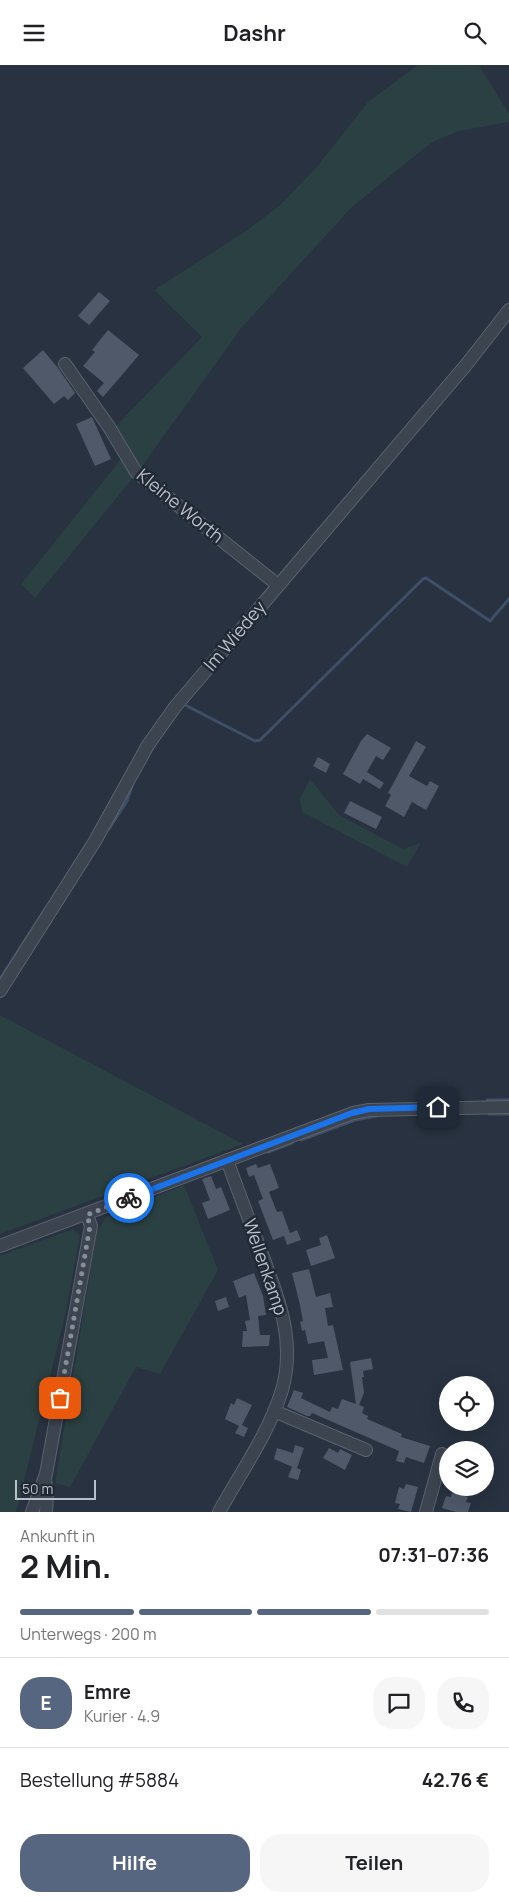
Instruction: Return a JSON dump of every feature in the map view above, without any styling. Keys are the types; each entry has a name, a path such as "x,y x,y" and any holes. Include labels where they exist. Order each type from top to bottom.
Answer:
{"street":[{"name":"Im Wiedey","path":"0,991 95,841 148,745 175,707 466,365 509,311"},
{"name":"Kleine Worth","path":"66,363 109,427 136,472 278,585"},
{"path":"0,1246 87,1215 352,1113 369,1109 509,1107"},
{"name":"Wellenkamp","path":"219,1512 274,1411 282,1388 286,1366 287,1339 281,1305 227,1160"},
{"path":"46,1512 47,1494 45,1480 90,1226 87,1215"},
{"path":"274,1411 366,1450"},
{"path":"426,1512 439,1465"},
{"path":"32,1512 38,1491 45,1480"}],"green space":[{"path":"418,65 479,65 509,114 509,122 459,131 432,142 352,207 242,327 140,469 35,598 21,584 121,459 108,434 202,337 154,290 246,231 280,205 315,169 368,102"},
{"path":"310,779 339,815 403,849 421,843 407,867 302,812 300,799"},
{"path":"0,1015 243,1144 0,1234"},
{"path":"184,1185 218,1270 160,1374 136,1367 70,1487 55,1483 97,1232 106,1217"},
{"path":"73,1229 80,1236 65,1316 19,1501 16,1512 0,1512 0,1256"}],"building":[{"path":"99,292 110,301 89,325 78,316"},
{"path":"108,330 139,355 103,397 97,391 104,383 83,366 95,352 92,350"},
{"path":"43,350 75,393 68,400 64,396 54,404 23,368"},
{"path":"92,417 111,459 95,466 76,424"},
{"path":"367,734 391,748 383,760 376,756 367,772 384,783 380,789 363,779 360,784 343,774 361,741"},
{"path":"416,741 426,747 409,776 427,786 430,781 439,786 426,810 412,802 404,817 385,806 391,795 388,793"},
{"path":"318,757 330,764 326,773 313,766"},
{"path":"350,801 382,817 376,829 344,813"},
{"path":"256,1164 258,1168 270,1164 279,1188 269,1192 277,1212 282,1211 290,1233 297,1230 301,1240 287,1245 284,1236 273,1240 258,1201 263,1199 254,1175 249,1177 246,1168"},
{"path":"211,1176 216,1189 221,1187 230,1210 208,1219 202,1203 210,1200 202,1179"},
{"path":"327,1235 335,1258 311,1266 306,1250 321,1245 319,1238"},
{"path":"309,1269 316,1297 330,1293 333,1307 325,1308 328,1326 333,1325 343,1370 314,1375 312,1360 328,1358 324,1341 308,1344 305,1330 302,1331 300,1322 303,1321 292,1273"},
{"path":"254,1273 263,1296 266,1315 258,1316 260,1335 270,1335 269,1346 242,1347 243,1331 247,1331 245,1321 250,1320 246,1295 239,1298 233,1281"},
{"path":"226,1297 229,1307 218,1311 215,1301"},
{"path":"371,1358 373,1369 363,1371 364,1377 362,1377 364,1393 359,1405 364,1407 362,1413 368,1416 367,1419 402,1434 401,1437 430,1446 424,1463 406,1457 404,1463 396,1461 399,1451 312,1413 310,1416 307,1416 287,1407 294,1390 303,1393 301,1398 330,1412 332,1407 338,1409 342,1399 356,1404 350,1362"},
{"path":"237,1398 252,1405 242,1425 248,1428 244,1437 235,1433 239,1426 225,1419 231,1403 234,1405"},
{"path":"295,1445 304,1448 297,1468 301,1470 298,1480 288,1477 292,1467 295,1468 274,1459 277,1448 293,1453"},
{"path":"329,1448 338,1453 340,1449 352,1455 345,1470 323,1458"},
{"path":"406,1484 418,1487 411,1512 398,1509 400,1504 395,1503 399,1487 404,1489"},
{"path":"446,1496 468,1497 466,1502 471,1503 468,1512 456,1512 442,1508"}],"waterway":[{"path":"187,706 255,741 260,740 423,579 426,578 490,621 509,599"},
{"path":"109,829 127,801 132,786"},
{"path":"0,979 47,906"},
{"path":"487,1100 509,1100"},
{"path":"489,1114 509,1114"},
{"path":"301,1140 355,1120 376,1116"},
{"path":"268,1152 292,1143"}],"way so far":[{"path":"60,1398 90,1226 87,1215 129,1198"}],"route":[{"path":"129,1198 352,1113 369,1109 438,1107"}]}
